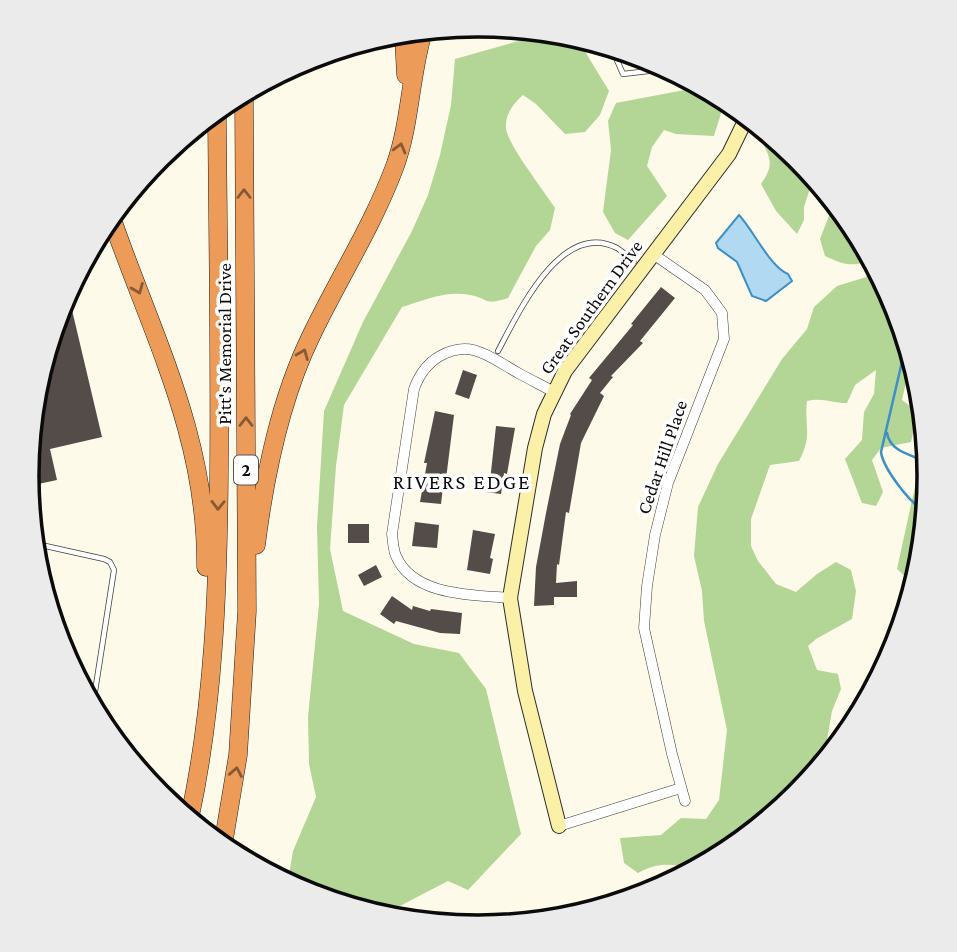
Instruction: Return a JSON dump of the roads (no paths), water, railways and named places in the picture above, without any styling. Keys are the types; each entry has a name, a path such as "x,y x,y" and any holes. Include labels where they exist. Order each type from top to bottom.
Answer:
{"highway":[{"path":"247,611 267,474 291,389 311,336 395,166 421,41"},
{"path":"404,43 406,117"},
{"name":"Pitt's Memorial Drive","path":"226,835 239,755 247,611 244,105"},
{"name":"Pitt's Memorial Drive","path":"192,808 199,777 212,657 218,509 220,359 217,124"},
{"path":"115,229 174,382 195,457 206,556 204,735"}],"street":[{"name":"Great Southern Drive","path":"559,826 525,691 510,598 535,448 544,414 565,371 729,154 743,126"},
{"name":"Cedar Hill Place","path":"653,254 705,290 722,313 724,339 668,483 655,535 646,596 644,628 685,802"},
{"path":"510,598 432,588 410,577 395,555 392,534 414,389 418,376 431,361 452,350 469,348 488,355 554,391"},
{"path":"559,826 681,788"}],"lane":[{"path":"616,59 623,74 650,71"},
{"path":"498,351 530,293 550,267 570,250 594,243 615,247 634,261"},
{"path":"45,546 104,559 110,562 114,570 95,690"}],"water":[{"path":"739,215 775,264 788,274 792,281 766,301 752,296 737,262 718,248 716,243"}],"waterway":[{"path":"902,360 881,452 886,467 917,505"},
{"path":"887,433 892,445 917,458"}],"district":[{"name":"RIVERS EDGE","path":"462,482"}]}
